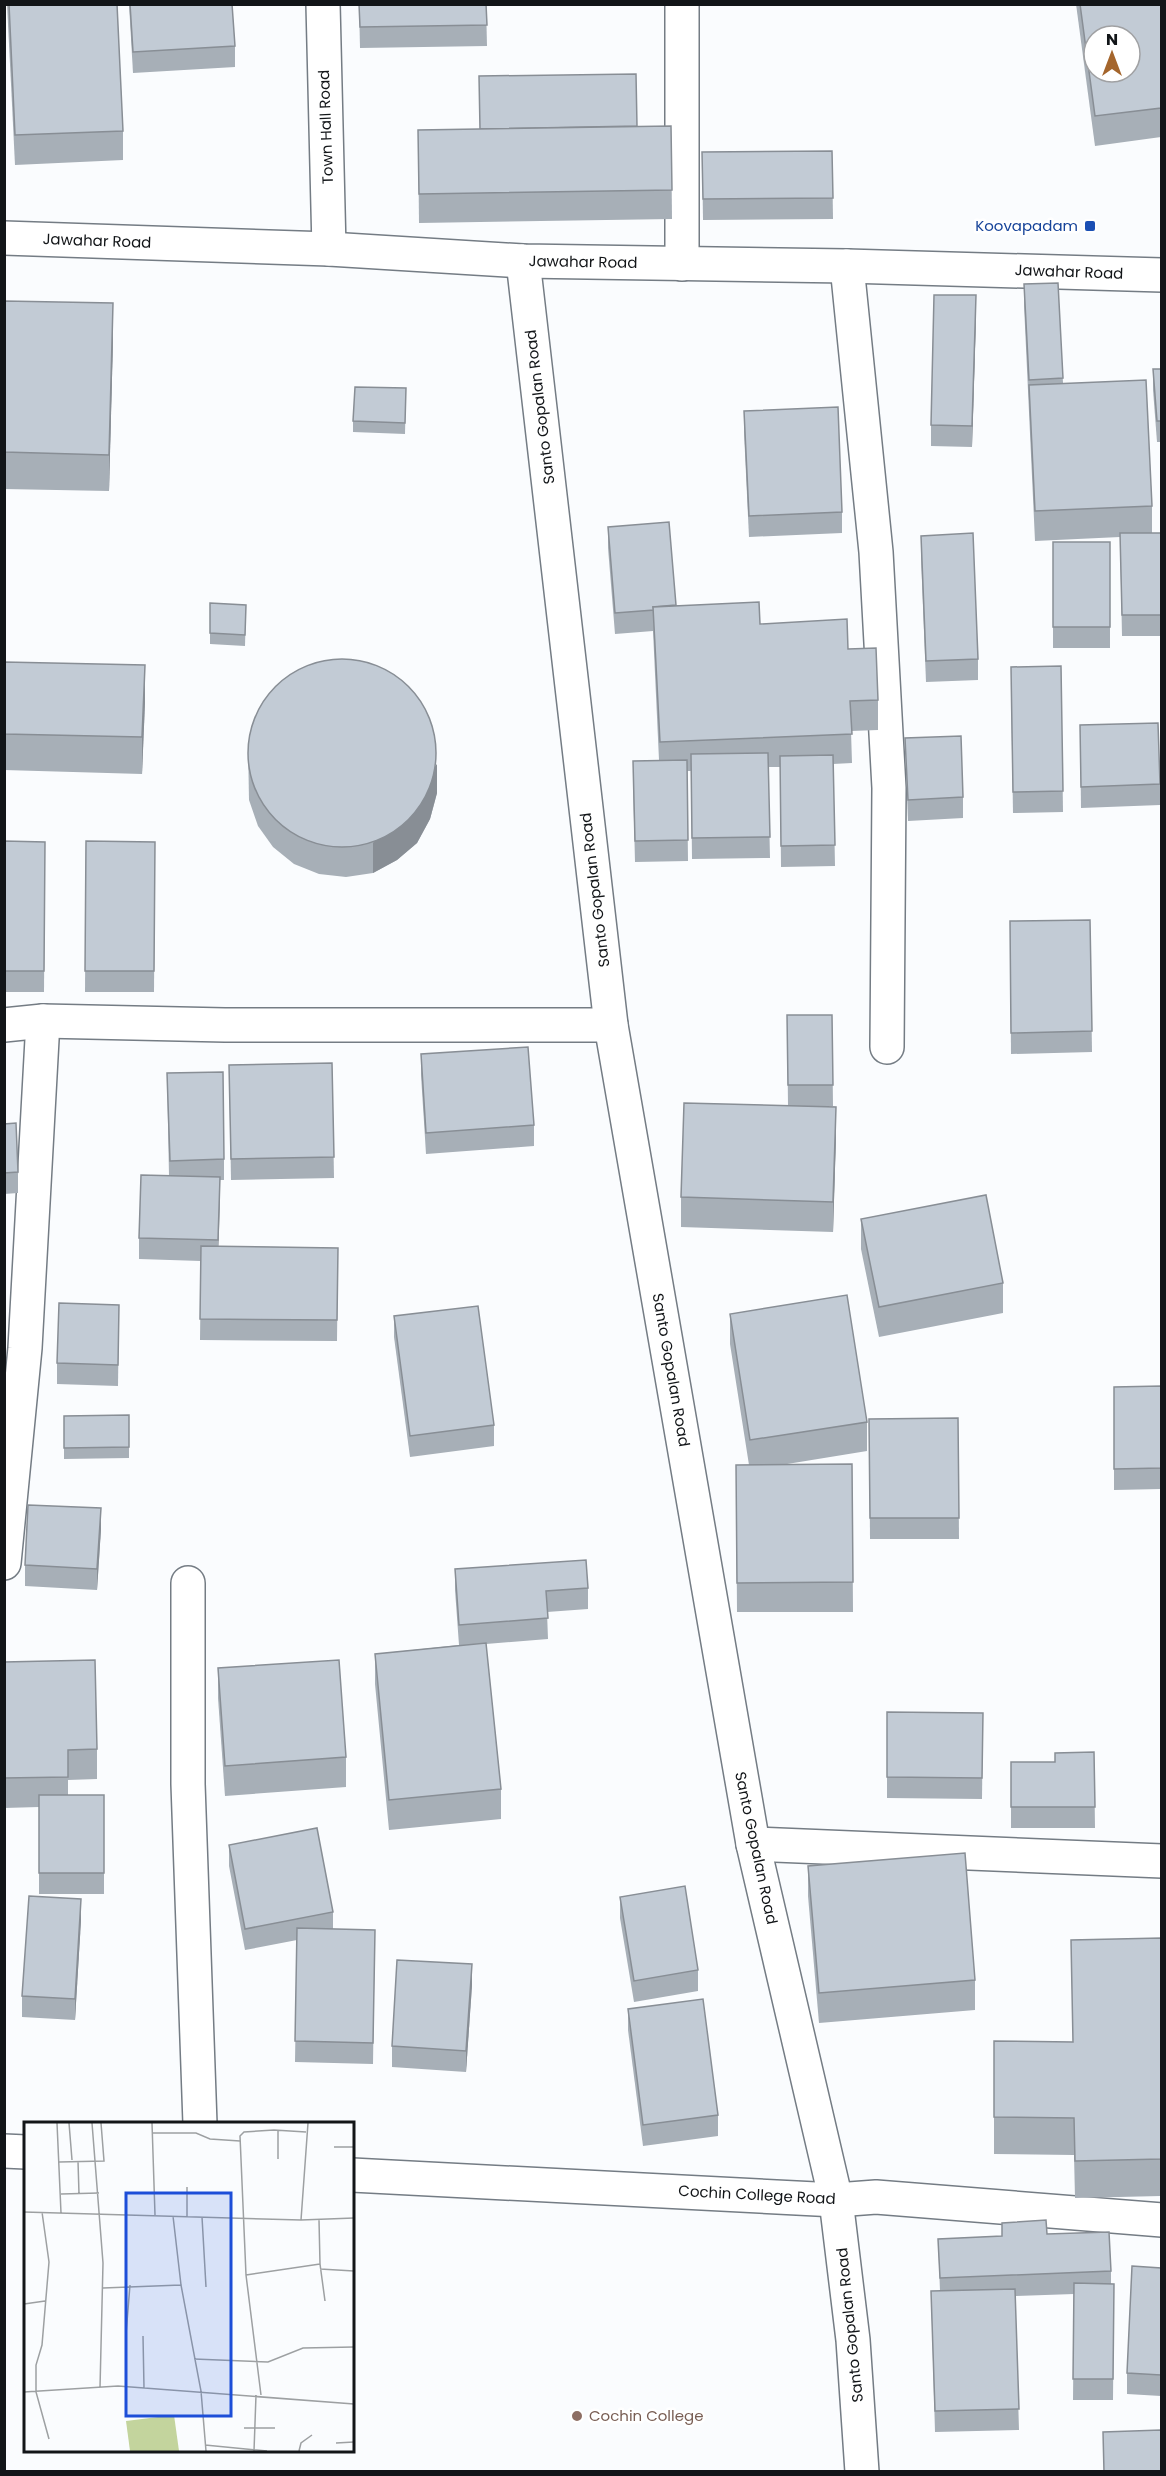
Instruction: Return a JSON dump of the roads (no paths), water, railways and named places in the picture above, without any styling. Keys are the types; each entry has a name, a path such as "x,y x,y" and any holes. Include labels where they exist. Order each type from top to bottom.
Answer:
{"street":[{"name":"Town Hall Road","path":"322,4 329,249"},
{"path":"682,4 682,264"},
{"name":"Jawahar Road","path":"4,238 329,249 523,261 847,266 1161,275"},
{"name":"Santo Gopalan Road","path":"523,261 611,1025 753,1844 836,2200 853,2340 862,2472"},
{"path":"847,266 876,552 889,788 887,1047"},
{"path":"4,1563 25,1348 43,1022"},
{"path":"4,1025 43,1022 225,1025 611,1025"},
{"path":"188,1583 188,1784 200,2122"},
{"path":"753,1844 1161,1861"},
{"path":"4,2151 24,2152"},
{"name":"Cochin College Road","path":"354,2175 836,2200 876,2198 1161,2220"}],"place":[{"name":"Koovapadam","path":"1090,226"},
{"name":"Cochin College","path":"577,2416"}]}
